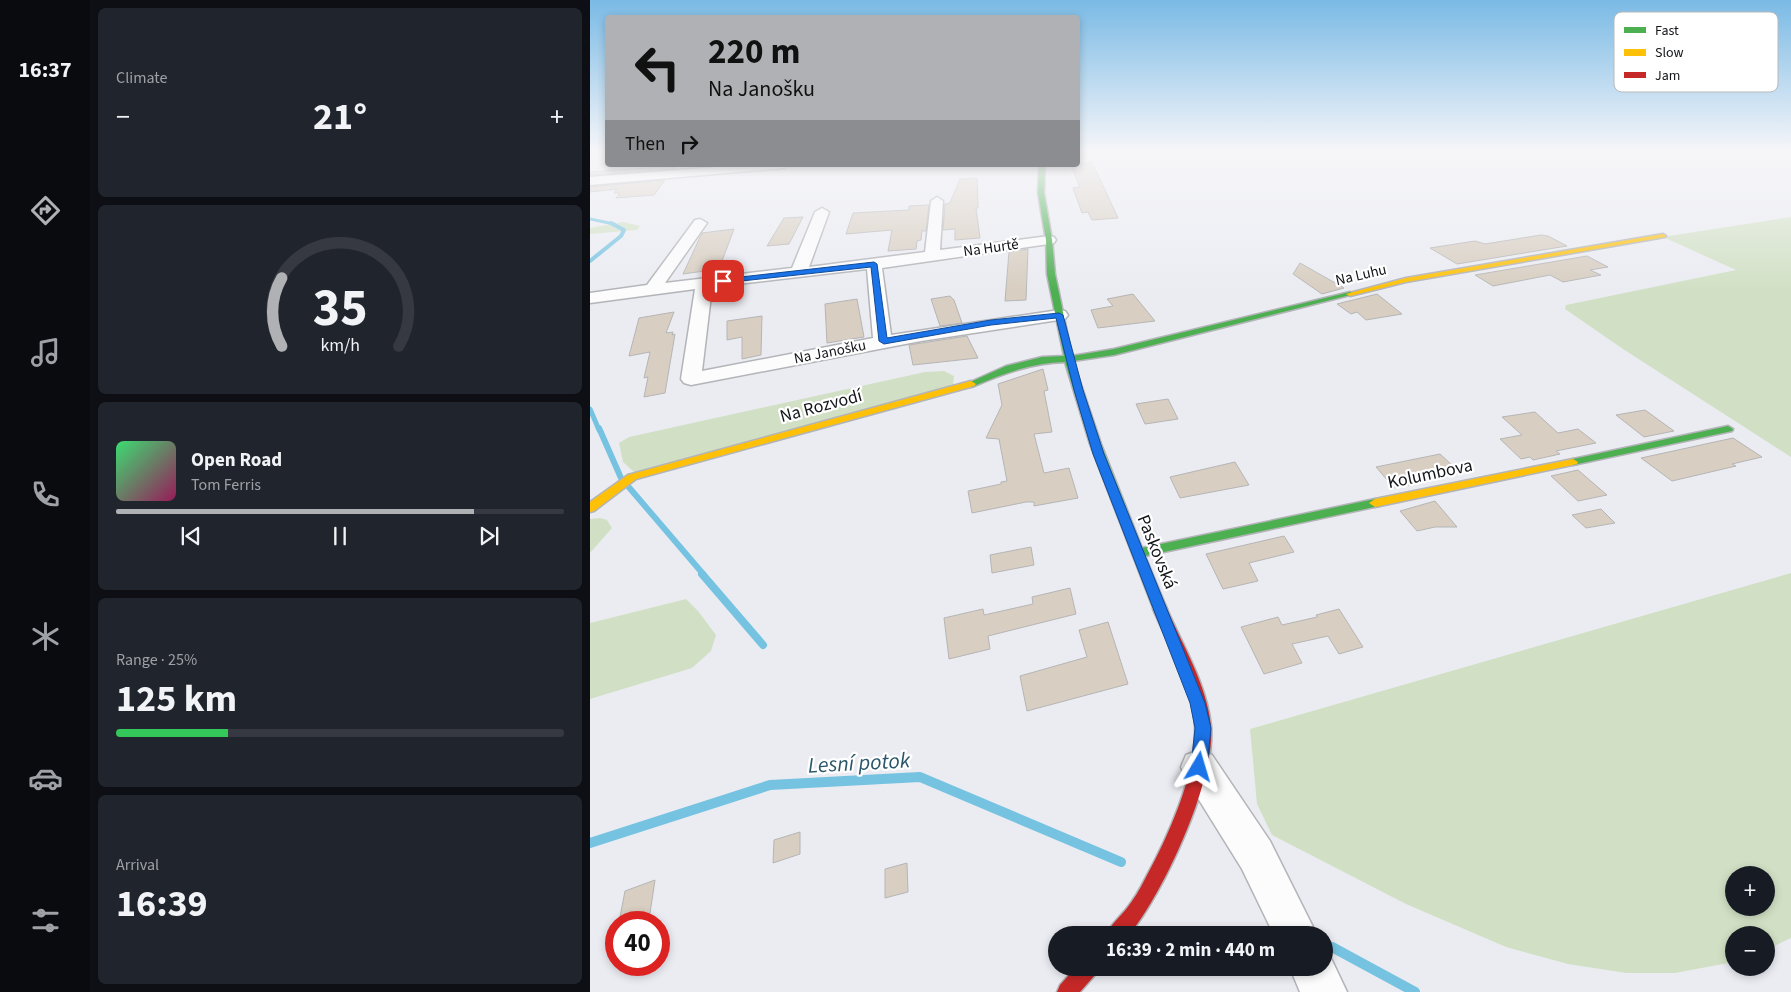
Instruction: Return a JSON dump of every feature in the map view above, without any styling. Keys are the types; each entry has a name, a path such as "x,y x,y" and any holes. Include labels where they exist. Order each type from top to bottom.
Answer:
{"street":[{"name":"Paskovská","path":"1042,198 1049,240 1051,274 1059,315 1099,454 1198,703 1203,728 1199,767 1168,853 1142,903 1123,926"},
{"path":"932,256 937,201"},
{"path":"799,271 822,212"},
{"path":"652,288 700,224"},
{"name":"Na Luhu","path":"1070,358 1082,358 1114,352 1406,280 1663,236"},
{"name":"Na Hurtě","path":"590,298 652,288 704,284 799,271 874,264 1049,240"},
{"path":"874,264 884,341"},
{"name":"Na Janošku","path":"704,284 692,378 991,322 1059,315"},
{"name":"Na Rozvodí","path":"590,508 632,478 976,382 1009,368 1042,360 1070,358"},
{"name":"Kolumbova","path":"1138,553 1728,428"},
{"path":"1199,767 1256,855 1291,925"},
{"path":"1067,992 1081,976"},
{"path":"1316,976 1324,992"}],"green space":[{"path":"1791,217 1791,457 1623,349 1565,309 1566,305 1736,270 1663,237"},
{"path":"623,222 640,226 637,230 590,234 590,228"},
{"path":"944,371 954,376 953,387 634,472 623,462 619,443 629,437 925,372"},
{"path":"600,518 607,520 612,528 590,553 590,519"},
{"path":"1791,573 1791,938 1775,946 1775,926 1725,926 1725,964 1675,973 1626,973 1568,964 1506,947 1406,904 1272,835 1257,804 1250,729"},
{"path":"686,599 698,611 716,635 711,651 692,668 590,699 590,623"}],"building":[{"path":"952,198 978,198 978,208 976,208 980,238 955,240 955,229 943,230 945,204 950,203"},
{"path":"1077,198 1109,198 1118,218 1092,220 1088,212 1082,213"},
{"path":"929,205 926,231 922,231 921,240 917,241 916,249 888,251 892,230 846,234 853,213 909,210 909,206"},
{"path":"803,217 789,244 767,246 784,218"},
{"path":"734,229 719,269 683,274 702,233"},
{"path":"1541,235 1548,236 1567,246 1457,264 1430,248 1475,241 1485,244"},
{"path":"1028,249 1026,300 1005,301 1009,252"},
{"path":"1587,256 1608,267 1590,270 1601,275 1563,282 1550,275 1493,286 1475,275"},
{"path":"1300,263 1344,288 1322,294 1293,274"},
{"path":"1133,294 1155,321 1098,328 1091,310 1113,306 1107,299"},
{"path":"1377,294 1402,314 1366,320 1357,312 1351,314 1337,304"},
{"path":"950,296 954,300 962,323 940,326 931,299"},
{"path":"857,299 864,337 827,343 825,304"},
{"path":"674,312 666,333 673,332 672,335 675,334 665,393 644,397 648,377 644,378 650,352 629,356 639,318"},
{"path":"762,316 761,355 742,359 742,337 727,340 727,321"},
{"path":"967,336 978,358 913,365 909,345"},
{"path":"1043,369 1048,390 1044,391 1052,432 1034,434 1044,473 1069,468 1078,498 1034,506 1034,502 1026,502 972,513 968,491 1007,481 999,439 986,438 1002,405 998,384"},
{"path":"1168,399 1178,419 1145,424 1136,404"},
{"path":"1645,410 1674,431 1644,437 1616,415"},
{"path":"1535,412 1558,433 1578,429 1596,443 1556,451 1560,454 1533,460 1530,457 1521,459 1500,439 1522,435 1502,417"},
{"path":"1733,438 1762,457 1732,464 1736,466 1672,481 1641,458"},
{"path":"1440,454 1454,467 1414,477 1419,483 1394,488 1376,467"},
{"path":"1235,462 1249,485 1180,498 1170,477"},
{"path":"1578,470 1607,495 1578,501 1551,476"},
{"path":"1435,501 1457,527 1435,527 1417,531 1400,511"},
{"path":"1601,509 1615,523 1586,528 1572,515"},
{"path":"1284,536 1294,552 1249,563 1258,581 1223,589 1206,554"},
{"path":"1031,547 1034,565 992,573 990,555"},
{"path":"1070,588 1076,614 988,636 990,649 949,659 944,618 983,609 984,615 1033,604 1032,597"},
{"path":"1339,609 1363,647 1339,654 1328,636 1292,644 1302,663 1264,674 1241,627 1278,617 1282,625 1317,617 1316,615"},
{"path":"1108,622 1128,684 1027,711 1020,676 1087,657 1079,630"},
{"path":"800,832 800,854 773,863 774,840"},
{"path":"907,863 908,892 885,898 885,869"},
{"path":"655,880 650,911 621,911 625,891"}],"waterway":[{"path":"590,219 612,224"},
{"path":"590,261 621,236 624,230 612,224"},
{"path":"590,409 599,430"},
{"path":"599,428 621,478 704,575"},
{"path":"702,574 763,645"},
{"name":"Lesní potok","path":"590,843 770,785 920,777 1121,862"},
{"name":"Lesní potok","path":"1333,948 1415,992"}],"traffic: fast":[{"path":"1042,198 1049,240 1051,274 1059,317 1081,402 1111,486 1160,609"},
{"path":"971,384 1009,368 1042,360 1083,358 1114,352 1350,294"},
{"path":"1573,462 1728,429"},
{"path":"1138,553 1375,503"}],"traffic: slow":[{"path":"1350,294 1406,280 1663,236"},
{"path":"590,508 632,477 971,384"},
{"path":"1375,503 1573,462"}],"traffic: jam":[{"path":"1124,926 1133,915 1151,886 1172,842 1191,791 1202,745 1203,727 1197,699 1186,668 1160,609"},
{"path":"1067,992 1081,976"}],"route":[{"path":"723,281 874,264 884,341 991,322 1059,315 1078,390 1099,454 1198,703 1203,728 1199,767"}]}
